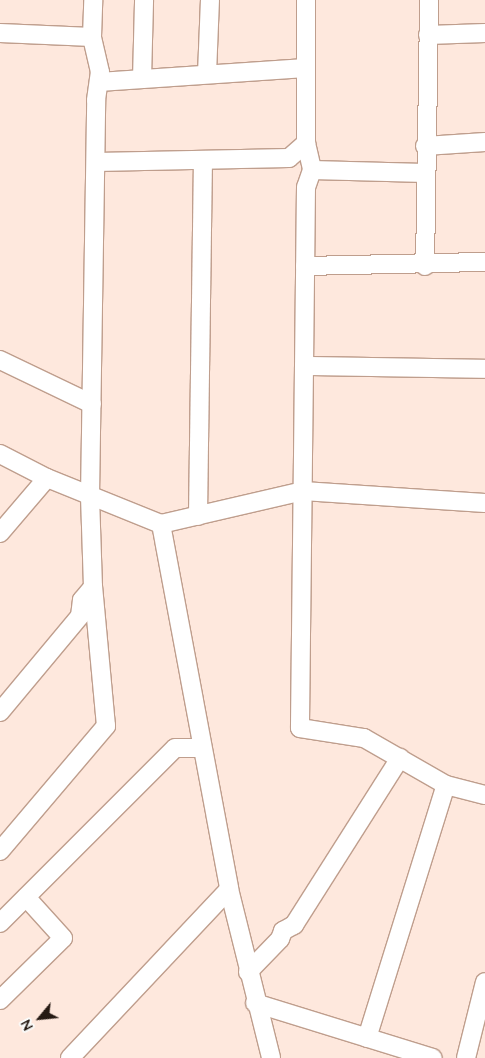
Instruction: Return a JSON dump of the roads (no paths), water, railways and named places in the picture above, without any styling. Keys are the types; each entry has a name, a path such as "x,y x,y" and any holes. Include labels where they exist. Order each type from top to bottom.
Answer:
{"street":[{"path":"0,851 106,726 93,587 90,496 99,82 98,59 92,37 93,0"},
{"path":"142,79 144,0"},
{"path":"207,74 210,0"},
{"path":"306,0 306,142 312,170 306,187 300,728 364,738 446,785 485,795"},
{"path":"425,266 425,146 429,0"},
{"path":"428,35 485,32"},
{"path":"0,33 92,37"},
{"path":"99,82 306,68"},
{"path":"96,162 289,158 306,142"},
{"path":"425,146 485,142"},
{"path":"198,516 203,160"},
{"path":"312,170 425,173"},
{"path":"305,266 425,266 485,262"},
{"path":"0,360 92,404"},
{"path":"304,366 485,369"},
{"path":"0,454 47,478 161,524 303,491 485,503"},
{"path":"0,533 47,478"},
{"path":"161,524 201,748 229,890 255,1003 271,1058"},
{"path":"0,712 80,616 82,600 93,587"},
{"path":"0,923 175,748 201,748"},
{"path":"248,972 280,939 283,931 294,926 400,758"},
{"path":"367,1038 446,785"},
{"path":"70,1058 229,890"},
{"path":"0,1000 63,938 26,897"},
{"path":"466,1058 485,982"},
{"path":"255,1003 433,1058"}]}
